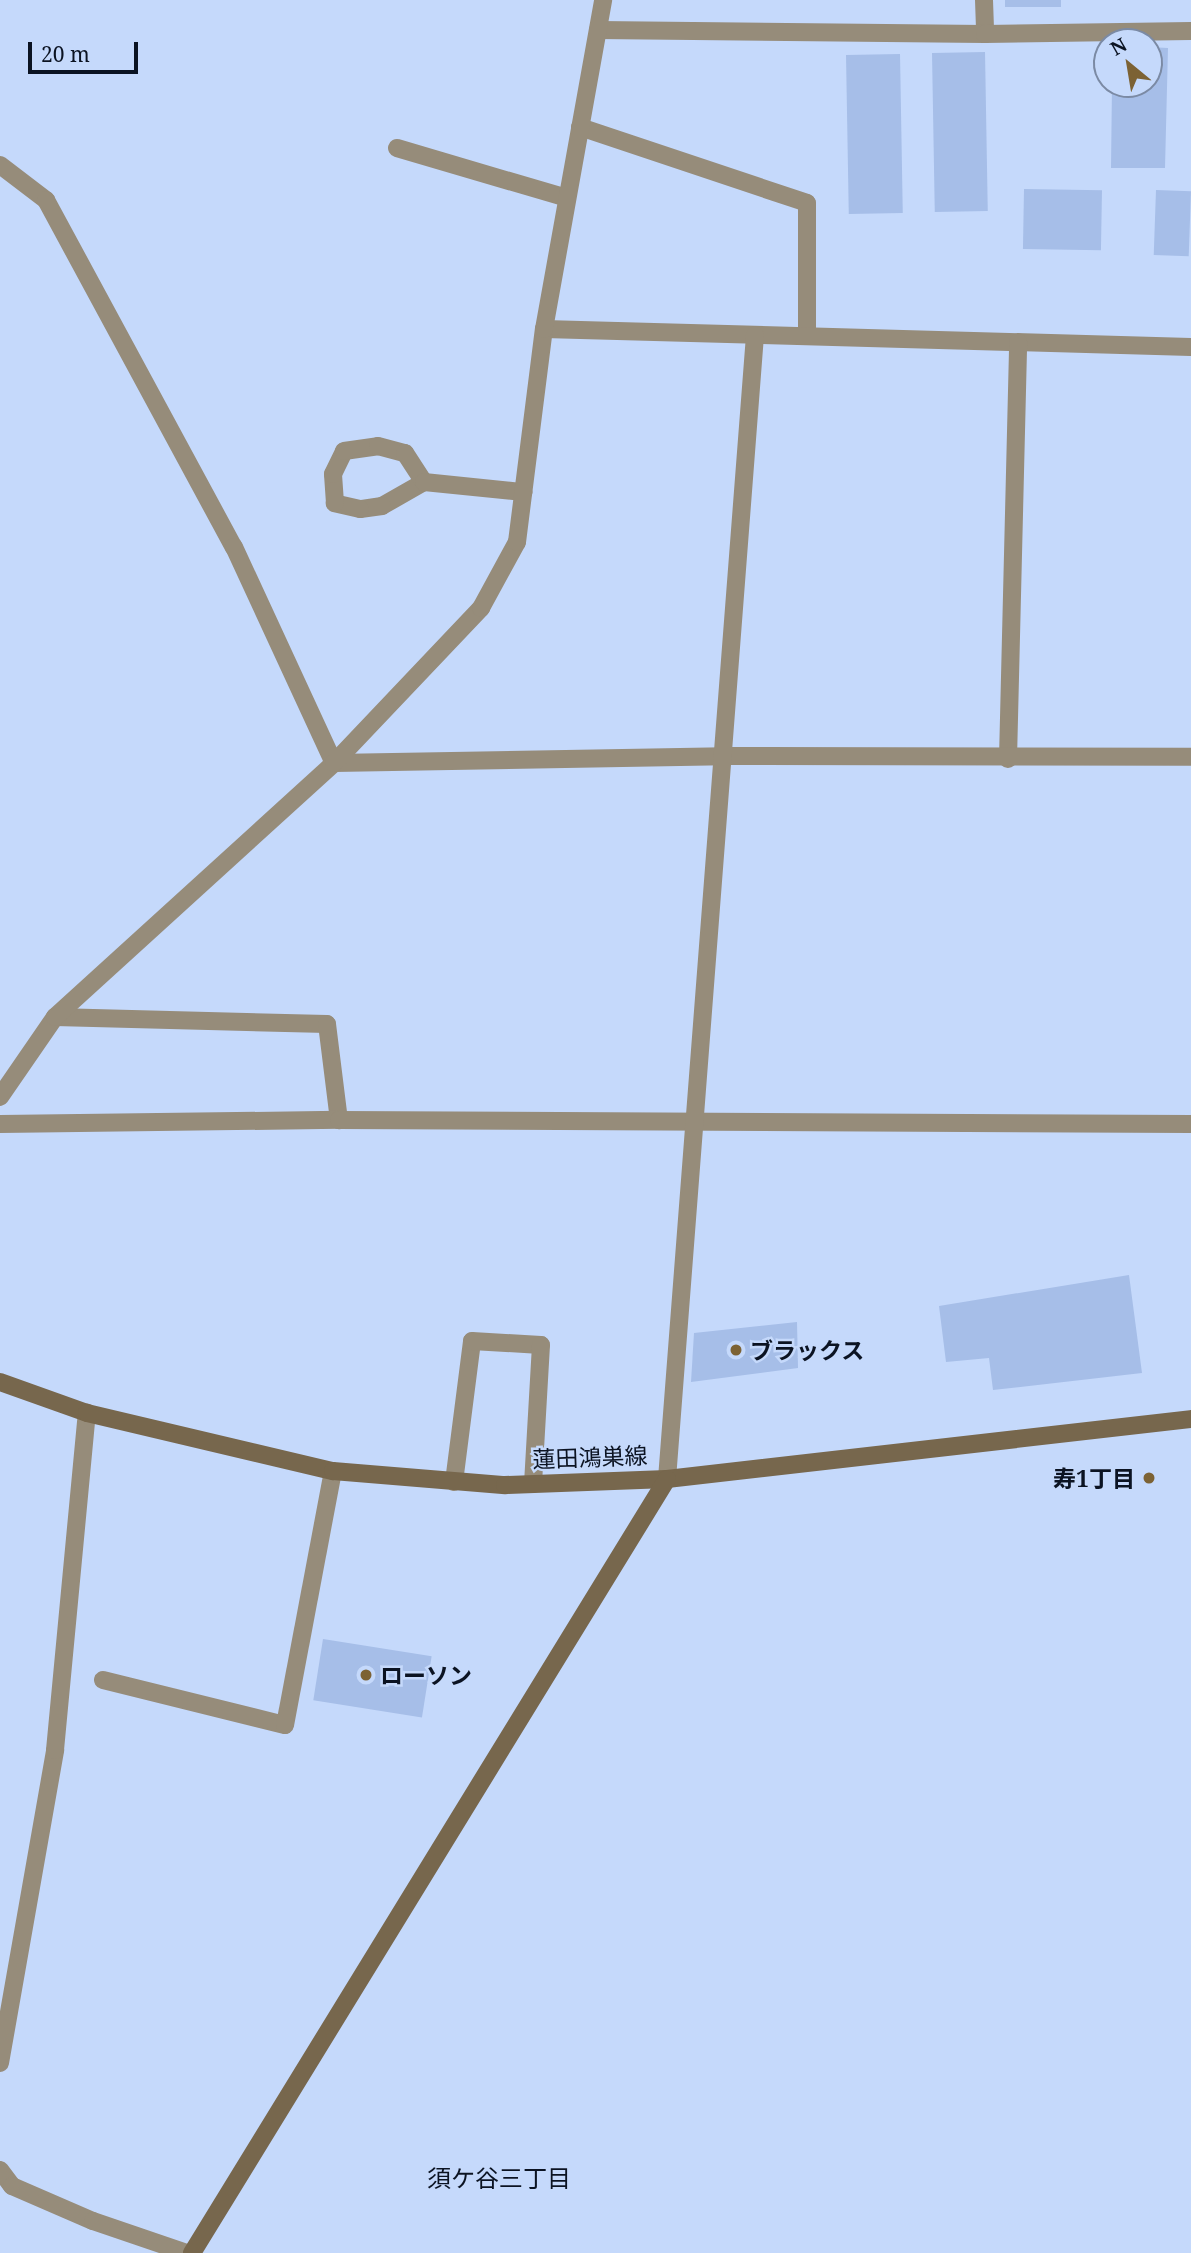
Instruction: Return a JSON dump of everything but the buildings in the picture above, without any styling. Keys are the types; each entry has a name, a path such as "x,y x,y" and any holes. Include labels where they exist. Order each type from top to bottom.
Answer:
{"main road":[{"name":"蓮田鴻巣線","path":"0,1382 87,1413 333,1471 454,1482 533,1484 667,1479 1191,1419"},
{"path":"189,2253 667,1479"}],"street":[{"path":"0,1097 55,1017 334,763 481,608 517,542 544,329 603,0"},
{"path":"984,0 985,34"},
{"path":"598,30 985,34 1191,31"},
{"path":"580,127 807,203 807,337"},
{"path":"397,148 567,198"},
{"path":"0,165 46,200 234,547 334,763"},
{"path":"544,329 1191,347"},
{"path":"667,1479 755,335"},
{"path":"1008,759 1018,342"},
{"path":"424,482 405,453 378,446 344,451 333,474 335,503 360,509 382,506 424,482 523,492"},
{"path":"334,763 723,756 1008,759 1191,757"},
{"path":"55,1017 327,1024 340,1120"},
{"path":"0,1124 340,1120 1191,1124"},
{"path":"454,1482 472,1341 541,1345 533,1484"},
{"path":"0,2063 55,1750 87,1413"},
{"path":"103,1680 285,1725 333,1471"},
{"path":"0,2170 12,2186 93,2221 189,2253"}],"place":[{"name":"ブラックス","path":"736,1350"},
{"name":"寿1丁目","path":"1149,1478"},
{"name":"ローソン","path":"366,1675"}],"district":[{"name":"須ケ谷三丁目","path":"499,2178"}]}
